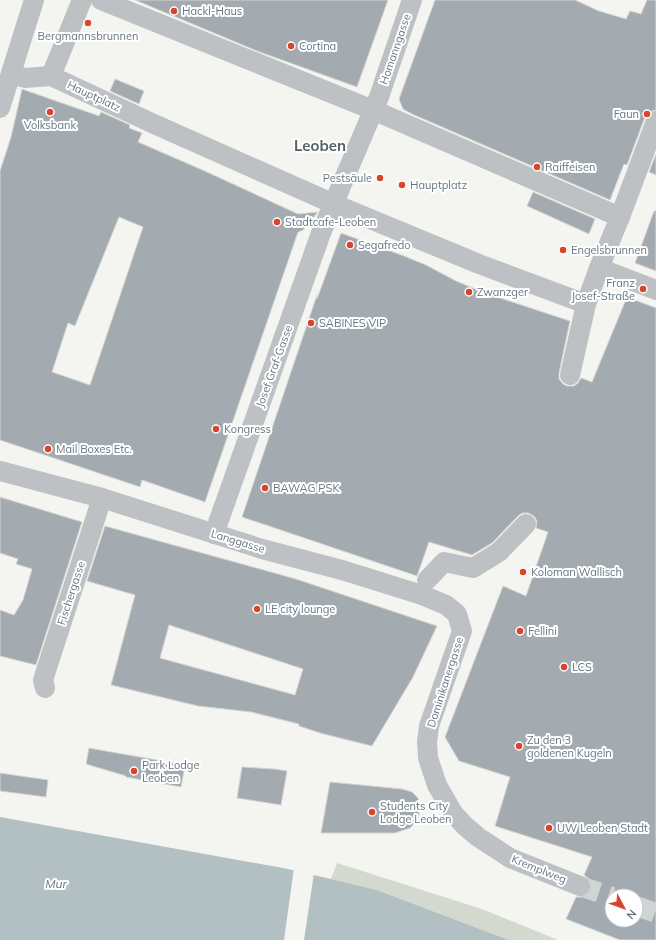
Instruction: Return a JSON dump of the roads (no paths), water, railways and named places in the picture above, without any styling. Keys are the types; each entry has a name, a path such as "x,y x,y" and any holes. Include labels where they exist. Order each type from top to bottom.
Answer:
{"street":[{"path":"0,108 34,0"},
{"path":"51,76 82,0"},
{"path":"101,0 376,104 621,213"},
{"name":"Homanngasse","path":"376,104 412,0"},
{"name":"Hauptplatz","path":"11,74 25,78 51,76 154,124 330,212 586,304"},
{"path":"330,212 376,104"},
{"path":"570,375 586,304 656,121"},
{"name":"Josef Graf-Gasse","path":"214,534 330,212"},
{"path":"599,268 656,290"},
{"name":"Langgasse","path":"0,471 102,498 262,549 342,570 440,602 457,614 462,630"},
{"name":"Fischergasse","path":"45,688 43,680 102,498"},
{"path":"427,580 444,562 474,568 499,552 526,524"},
{"name":"Dominikanergasse","path":"428,758 427,742 429,726 462,630"},
{"name":"Kremplweg","path":"428,758 437,785 445,801 453,814 469,830 510,858 580,886"}],"water":[{"name":"Mur","path":"0,817 283,868 377,890 509,940 0,940"}],"tunnel":[{"path":"580,886 604,894"},
{"path":"644,909 656,913"}],"place":[{"name":"Hackl-Haus","path":"174,11"},
{"name":"Bergmannsbrunnen","path":"88,23"},
{"name":"Cortina","path":"291,46"},
{"name":"Volksbank","path":"50,112"},
{"name":"Faun","path":"647,114"},
{"name":"Raiffeisen","path":"537,167"},
{"name":"Pestsäule","path":"380,178"},
{"name":"Hauptplatz","path":"402,185"},
{"name":"Stadtcafe-Leoben","path":"277,222"},
{"name":"Segafredo","path":"350,245"},
{"name":"Engelsbrunnen","path":"563,250"},
{"name":"Franz Josef-Straße","path":"643,289"},
{"name":"Zwanzger","path":"469,292"},
{"name":"SABINES VIP","path":"311,323"},
{"name":"Kongress","path":"216,429"},
{"name":"Mail Boxes Etc.","path":"48,449"},
{"name":"BAWAG PSK","path":"265,488"},
{"name":"Koloman Wallisch","path":"523,572"},
{"name":"LE city lounge","path":"257,609"},
{"name":"Fellini","path":"520,631"},
{"name":"LCS","path":"564,667"},
{"name":"Zu den 3 goldenen Kugeln","path":"519,746"},
{"name":"Park Lodge Leoben","path":"134,771"},
{"name":"Students City Lodge Leoben","path":"372,812"},
{"name":"UW Leoben Stadt","path":"549,828"}],"district":[{"name":"Leoben","path":"320,146"}]}
